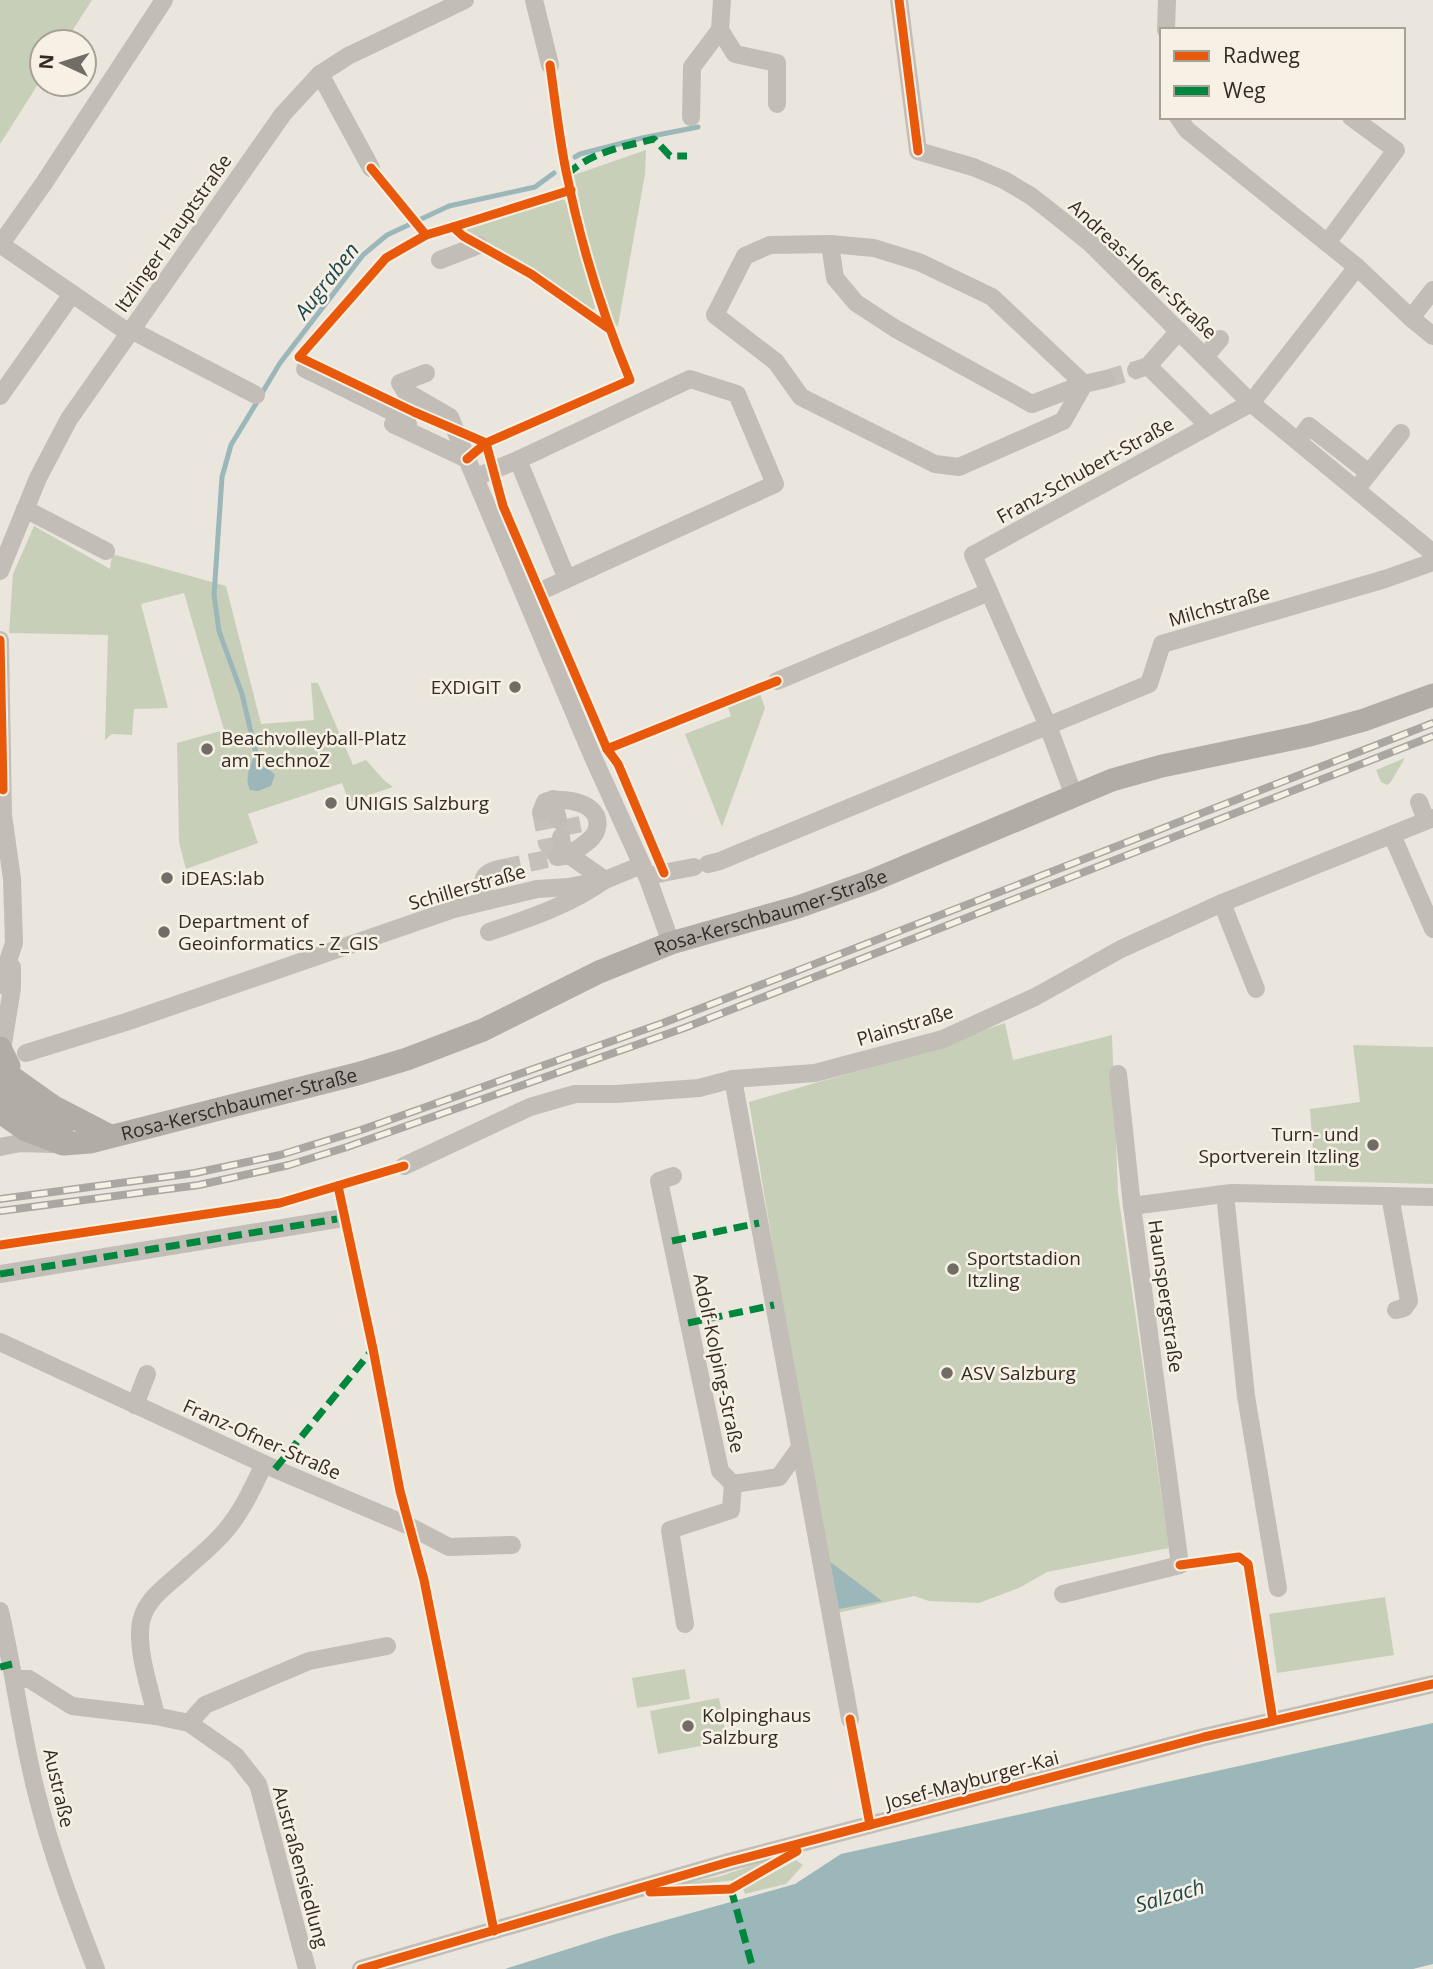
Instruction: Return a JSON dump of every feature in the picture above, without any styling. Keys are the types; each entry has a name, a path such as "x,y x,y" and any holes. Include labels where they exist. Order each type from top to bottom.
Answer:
{"main road":[{"name":"Rosa-Kerschbaumer-Straße","path":"3,1094 26,1130 63,1144 90,1142 307,1087 407,1059 483,1030 599,972 671,943 798,907 871,881 1112,780 1364,720 1433,695"},
{"path":"1,1049 9,1066 3,1094"},
{"name":"Rosa-Kerschbaumer-Straße","path":"3,1094 66,1134 110,1136"}],"street":[{"path":"164,0 0,245 130,331 256,395"},
{"name":"Itzlinger Hauptstraße","path":"0,571 52,448 69,419 283,114 320,74 381,39 465,0"},
{"path":"534,0 550,65"},
{"path":"691,117 692,67 720,30 722,0"},
{"name":"Andreas-Hofer-Straße","path":"899,0 918,151 974,167 1031,196 1090,243 1251,403 1433,553"},
{"path":"1166,28 1167,0"},
{"path":"720,30 735,54 776,63 777,104"},
{"path":"320,74 371,168"},
{"path":"1179,119 1186,130 1357,267 1433,336"},
{"path":"1327,243 1396,150 1354,119"},
{"path":"440,260 479,244"},
{"path":"830,244 874,248 919,262 992,297 1084,384 1063,421 959,467 935,464 801,397 776,362 715,315 745,256 770,245 830,244"},
{"path":"830,244 835,278 856,303 896,329 1032,404 1105,379"},
{"path":"1251,403 1357,267"},
{"path":"1411,318 1433,290"},
{"path":"0,396 72,294"},
{"path":"1179,331 1142,368 1209,426"},
{"path":"1205,357 1220,339"},
{"path":"305,369 407,419 410,432"},
{"path":"426,373 400,383 405,391 450,417 592,755 645,871 671,943"},
{"path":"476,477 690,379 737,394 775,484 526,598"},
{"name":"Franz-Schubert-Straße","path":"1074,796 1048,726 973,555 1251,403"},
{"path":"393,424 467,459"},
{"path":"1298,441 1309,426 1369,473"},
{"path":"1355,490 1401,433"},
{"path":"518,460 567,579"},
{"path":"25,509 106,551"},
{"name":"Milchstraße","path":"1048,726 1149,684 1162,644 1380,581 1433,562"},
{"path":"777,681 989,592"},
{"path":"0,640 3,815 12,878 14,943 0,985"},
{"name":"Schillerstraße","path":"26,1053 126,1022 454,909 537,889 605,880 645,871 701,865 733,856 1048,726"},
{"path":"489,932 546,913 584,895 605,880 566,841 554,804 576,802 592,811 597,823 594,834 566,841"},
{"path":"1419,802 1430,819"},
{"name":"Plainstraße","path":"404,1166 530,1107 575,1094 699,1088 733,1079 815,1073 943,1039 1035,997 1121,949 1222,904 1430,819"},
{"path":"1392,835 1431,917"},
{"path":"486,901 482,882 485,875 503,868"},
{"path":"1222,904 1256,989"},
{"path":"1,1049 12,988 11,957"},
{"path":"1118,1074 1132,1206"},
{"path":"733,1079 850,1719"},
{"name":"Rosa-Kerschbaumer-Straße","path":"0,1147 21,1143 63,1144"},
{"name":"Adolf-Kolping-Straße","path":"673,1176 659,1181 720,1471 733,1484"},
{"path":"1225,1194 1247,1396 1278,1588"},
{"name":"Haunspergstraße","path":"1063,1594 1180,1565 1132,1206 1225,1194 1433,1197"},
{"path":"1390,1196 1409,1301 1404,1308 1396,1311"},
{"path":"0,1274 337,1219"},
{"name":"Franz-Ofner-Straße","path":"0,1342 264,1464 407,1525 449,1547 513,1545"},
{"path":"135,1405 147,1374"},
{"path":"685,1624 670,1530 731,1510 733,1484 779,1477 799,1449"},
{"path":"156,1716 142,1653 140,1628 147,1605 161,1588 181,1573 226,1530 250,1493 264,1464"},
{"name":"Austraße","path":"0,1611 35,1790 61,1881 96,1969"},
{"path":"189,1723 205,1705 309,1661 387,1646"},
{"name":"Austraßensiedlung","path":"15,1679 29,1679 72,1706 156,1716 189,1723 236,1756 258,1784 307,1969"},
{"name":"Josef-Mayburger-Kai","path":"361,1969 729,1862 1204,1737 1433,1684"}],"green space":[{"path":"0,0 92,0 74,28 28,28 29,98 0,144"},
{"path":"646,150 645,174 618,326 611,324 574,175"},
{"path":"563,198 567,204 595,307 593,311 535,270 465,230"},
{"path":"34,526 110,569 112,554 226,586 261,724 314,720 311,683 318,683 353,765 366,760 393,787 349,802 342,783 248,814 258,843 186,869 179,842 177,743 224,730 184,593 141,604 168,708 134,709 132,735 112,734 105,740 108,635 9,633 13,574"},
{"path":"759,691 765,708 722,827 685,734 731,716 727,705"},
{"path":"1405,758 1390,783 1387,785 1381,782 1376,770"},
{"name":"Sportstadion Itzling","path":"1005,1023 1013,1060 1112,1035 1118,1193 1169,1548 1047,1572 1021,1587 979,1603 929,1601 914,1596 837,1613 749,1102 882,1064"},
{"name":"Turn- und Sportverein Itzling","path":"1353,1045 1433,1047 1433,1184 1315,1181 1310,1109 1360,1102"},
{"path":"1385,1597 1394,1655 1277,1673 1269,1614"},
{"name":"Kolpinghaus Salzburg","path":"685,1669 690,1699 637,1708 632,1678"},
{"name":"Kolpinghaus Salzburg","path":"719,1698 727,1741 658,1754 650,1711"},
{"path":"785,1854 736,1880 663,1888 721,1876"},
{"path":"796,1860 803,1865 786,1884 745,1894 743,1889"}],"water":[{"path":"256,753 258,765 269,769 275,775 271,786 258,791 250,790 248,781"},
{"path":"829,1561 882,1601 839,1609"},
{"name":"Salzach","path":"1433,1723 1433,1964 1413,1969 505,1969 612,1935 795,1884 841,1854"}],"waterway":[{"path":"575,157 642,138 698,127"},
{"name":"Augraben","path":"262,393 280,363 363,255 387,235 449,206 535,187 554,173"},
{"name":"Augraben","path":"256,753 242,694 219,631 214,595 222,477 231,445 257,402"}],"tunnel":[{"path":"1106,379 1136,370"},
{"path":"541,812 547,843 557,857"},
{"path":"570,818 573,834"},
{"path":"503,868 557,857"}],"railway":[{"path":"0,1199 195,1173 280,1155 361,1130 663,1023 1433,723"},
{"path":"0,1211 199,1185 289,1165 347,1147 684,1028 1433,736"}],"marked path":[{"path":"567,175 596,156 654,139 670,156 687,156"},
{"path":"0,1274 337,1219"},
{"path":"672,1241 759,1223"},
{"path":"688,1323 774,1305"},
{"path":"275,1469 373,1349"},
{"path":"0,1667 12,1664"},
{"path":"731,1889 753,1969"}],"cycle path":[{"path":"899,0 918,151"},
{"path":"467,459 486,443 630,380 601,303 578,224 564,158 550,65"},
{"path":"371,168 426,235 453,227 463,236 531,274 608,328"},
{"path":"453,227 571,190"},
{"path":"426,235 386,258 299,357 486,443 503,506 607,749 618,764 664,873"},
{"path":"0,640 3,790"},
{"path":"607,749 777,681"},
{"path":"0,1245 280,1203 404,1166"},
{"path":"338,1186 400,1491 424,1580 494,1931"},
{"path":"1180,1565 1239,1557 1248,1564 1273,1721"},
{"path":"361,1969 729,1862 1204,1737 1433,1684"},
{"path":"850,1719 870,1825"},
{"path":"650,1892 731,1889 797,1851"}],"place":[{"name":"EXDIGIT","path":"515,687"},
{"name":"Beachvolleyball-Platz am TechnoZ","path":"207,749"},
{"name":"UNIGIS Salzburg","path":"331,803"},
{"name":"iDEAS:lab","path":"167,878"},
{"name":"Department of Geoinformatics - Z_GIS","path":"164,932"},
{"name":"Turn- und Sportverein Itzling","path":"1373,1145"},
{"name":"Sportstadion Itzling","path":"953,1269"},
{"name":"ASV Salzburg","path":"947,1373"},
{"name":"Kolpinghaus Salzburg","path":"688,1726"}]}
